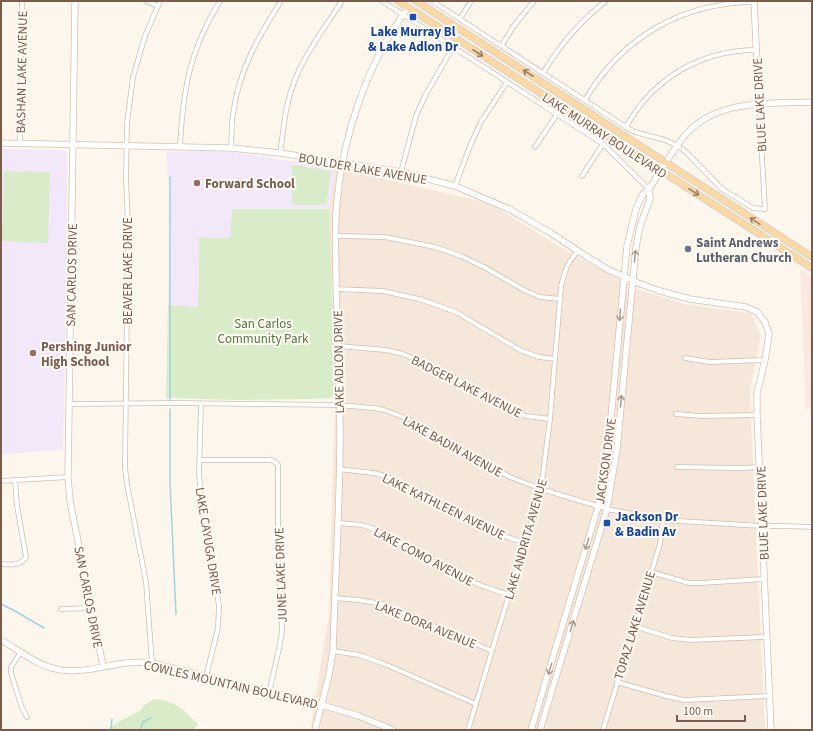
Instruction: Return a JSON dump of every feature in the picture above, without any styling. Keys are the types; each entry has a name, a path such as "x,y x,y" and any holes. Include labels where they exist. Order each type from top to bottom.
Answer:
{"main road":[{"name":"LAKE MURRAY BOULEVARD","path":"398,1 812,268"},
{"name":"LAKE MURRAY BOULEVARD","path":"416,1 812,257"},
{"path":"408,8 426,7"}],"street":[{"name":"BASHAN LAKE AVENUE","path":"20,144 22,1"},
{"name":"SAN CARLOS DRIVE","path":"75,1 68,477 70,501 103,666"},
{"path":"146,1 159,3"},
{"path":"180,147 184,90 191,63 206,26 220,1"},
{"path":"231,148 237,92 247,60 260,34 282,1"},
{"path":"280,153 286,108 296,78 308,54 342,1"},
{"name":"LAKE MURRAY BOULEVARD","path":"382,1 603,144 649,190"},
{"name":"LAKE MURRAY BOULEVARD","path":"432,1 502,45 626,127 635,132 665,140 678,146 722,188 752,208 765,209"},
{"path":"460,19 471,1"},
{"path":"502,45 513,27 534,1"},
{"path":"543,73 556,52 571,33 606,1"},
{"path":"585,100 611,63 627,48 654,28 702,8 731,3 754,2"},
{"name":"BLUE LAKE DRIVE","path":"754,2 765,209"},
{"name":"BEAVER LAKE DRIVE","path":"152,663 146,582 125,468 128,225 126,178 129,103 133,77 144,39 159,3"},
{"name":"LAKE ADLON DRIVE","path":"315,730 322,705 333,651 340,435 335,236 337,199 352,125 364,88 384,47 408,8"},
{"path":"401,172 416,116 425,96 453,47"},
{"path":"626,127 642,103 655,89 669,77 685,67 702,59 720,54 757,50"},
{"path":"455,186 481,122 507,82"},
{"name":"JACKSON DRIVE","path":"531,730 599,507 607,461 623,276 627,246 636,209 643,194 649,190 678,146 694,127 712,115 733,108 812,102"},
{"path":"536,147 557,114"},
{"name":"BOULDER LAKE AVENUE","path":"1,143 231,148 280,153 401,172 455,186 509,209 552,233 607,269 660,291 690,299 746,307"},
{"path":"582,176 603,144"},
{"name":"JACKSON DRIVE","path":"540,730 607,510 617,449 632,280 638,232 650,199 649,190"},
{"path":"335,236 385,237 435,247 461,256 540,297 561,299"},
{"name":"LAKE ANDRITA AVENUE","path":"468,730 541,489 550,419 561,287 565,269 570,260 578,251"},
{"path":"336,289 383,291 419,299 456,312 520,350 539,357 555,359"},
{"name":"BLUE LAKE DRIVE","path":"746,307 760,315 767,326 769,338 757,393 757,415 771,730"},
{"name":"BADGER LAKE AVENUE","path":"338,346 370,348 403,354 443,371 513,412 526,416 550,419"},
{"path":"685,358 710,362 765,360"},
{"name":"LAKE BADIN AVENUE","path":"69,404 177,403 339,405 384,410 413,421 485,464 510,477 541,489 607,510 663,520 762,526 812,527"},
{"name":"LAKE CAYUGA DRIVE","path":"201,404 201,498 219,606 218,628 206,677"},
{"path":"676,414 701,416 757,415"},
{"name":"JUNE LAKE DRIVE","path":"200,460 270,460 274,461 278,465 278,544 282,631 269,692"},
{"path":"677,467 760,467"},
{"name":"LAKE KATHLEEN AVENUE","path":"339,469 373,472 386,476 495,533 525,543"},
{"path":"1,481 68,477"},
{"path":"1,564 20,563 24,561 26,557 17,506 15,480"},
{"name":"TOPAZ LAKE AVENUE","path":"603,730 660,544 663,520"},
{"name":"LAKE COMO AVENUE","path":"338,523 362,525 374,529 454,574 485,587 510,595"},
{"path":"651,572 689,583 764,579"},
{"name":"LAKE DORA AVENUE","path":"335,598 383,604 492,652"},
{"path":"61,609 91,608"},
{"path":"634,626 672,638 690,640 766,637"},
{"name":"COWLES MOUNTAIN BOULEVARD","path":"1,640 40,664 59,670 80,671 120,663 152,663 322,705 358,716 393,730"},
{"path":"333,651 359,654 476,704"},
{"path":"21,652 11,667 10,673 22,708 27,717"},
{"path":"617,682 684,700 770,696"}],"shaded area":[{"name":"Pershing Junior High School","path":"1,149 61,150 67,152 67,256 63,450 1,454"},
{"path":"166,152 233,152 335,168 329,209 232,209 230,238 199,238 198,307 168,305 169,192"},
{"path":"335,168 489,203 567,251 637,289 684,304 751,313 761,335 750,392 765,730 310,730 329,615 335,395 329,209"},
{"path":"800,269 812,277 812,408 806,409"}],"green space":[{"path":"292,165 331,171 326,205 292,205"},
{"path":"4,171 50,172 48,243 2,241"},
{"name":"San Carlos Community Park","path":"232,209 329,209 335,395 331,398 237,400 166,398 168,305 198,307 199,238 230,238"},
{"path":"154,699 174,704 183,710 198,724 194,730 106,730 141,710 144,705"}],"waterway":[{"path":"170,177 170,401"},
{"path":"170,409 170,483 176,614"},
{"path":"1,604 44,628"},
{"path":"140,730 143,722 151,718"},
{"path":"111,730 112,719"}],"place":[{"name":"Lake Murray Bl & Lake Adlon Dr","path":"413,17"},
{"name":"Forward School","path":"197,183"},
{"name":"Saint Andrews Lutheran Church","path":"688,249"},
{"name":"Pershing Junior High School","path":"33,353"},
{"name":"Jackson Dr & Badin Av","path":"607,523"}]}
